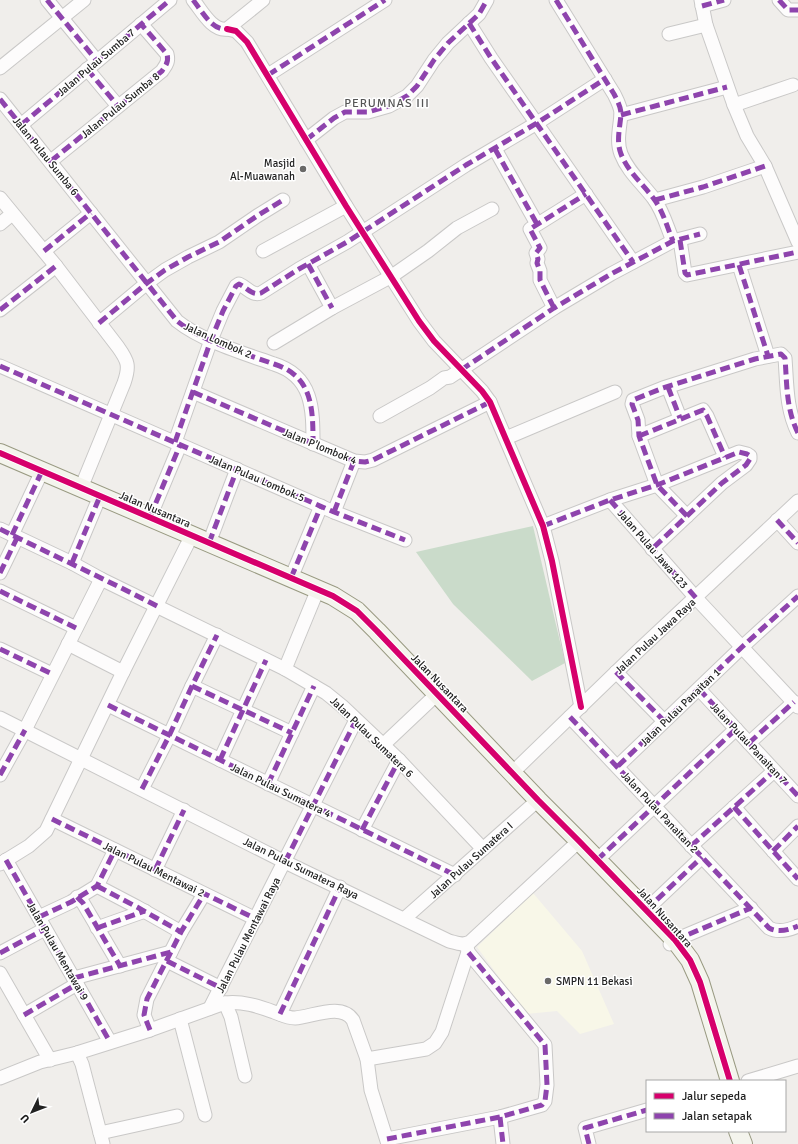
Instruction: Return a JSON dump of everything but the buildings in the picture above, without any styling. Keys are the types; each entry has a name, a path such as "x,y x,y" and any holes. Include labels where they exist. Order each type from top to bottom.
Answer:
{"street":[{"path":"47,0 97,61"},
{"path":"0,68 84,0"},
{"name":"Jalan Pulau Sumba 7","path":"21,125 170,0"},
{"path":"193,0 215,26 222,30 227,29 236,31 242,36 408,304 434,341 482,391 490,402 542,526 557,584 580,707"},
{"path":"227,29 263,0"},
{"path":"268,76 385,0"},
{"path":"306,140 334,118 345,112 368,112 389,106 407,96 417,86 434,60 448,43 479,14 486,0"},
{"path":"556,0 620,106 621,115 618,128 621,154 628,168 655,200 676,240 687,275 798,252"},
{"path":"724,0 701,3 706,25 734,105 747,136 765,166 798,242"},
{"path":"779,0 788,10 798,10"},
{"path":"469,23 536,123 633,262"},
{"name":"Jalan Pulau Sumba 8","path":"50,161 162,71 168,60 167,54 141,24"},
{"path":"669,34 706,25"},
{"path":"87,70 118,106"},
{"path":"150,517 177,444 211,340 223,311 236,286 239,284 250,292 256,294 261,293 421,195 466,165 495,149 605,79"},
{"path":"734,105 793,85"},
{"path":"621,115 728,87"},
{"name":"Jalan Pulau Sumba 6","path":"0,99 92,213"},
{"path":"495,149 537,224"},
{"path":"655,200 703,187 765,166"},
{"path":"554,308 539,278 540,271 536,254 540,248 530,229 586,194"},
{"path":"0,198 56,266 124,356 128,364 128,371 124,383 82,488"},
{"path":"99,323 147,283 177,263 219,242 282,200"},
{"path":"263,251 346,206"},
{"path":"274,343 332,308 392,276 422,256 457,228 492,209"},
{"path":"44,251 92,213"},
{"name":"Jalan Lombok 2","path":"92,213 177,321 186,328 211,340 285,368 293,373 301,382 310,400 313,414 313,444"},
{"path":"0,224 12,214"},
{"path":"380,416 430,388 444,378 449,378 554,308 633,262 676,240 700,234"},
{"path":"308,264 332,308"},
{"path":"739,265 768,356"},
{"path":"0,310 56,266"},
{"path":"687,516 657,485 639,436 638,420 632,401 668,387 768,356 781,354 785,358 790,414 798,433"},
{"name":"Jalan Pulau Lombok.5","path":"0,366 334,512 405,540"},
{"path":"668,387 680,418"},
{"name":"Jalan P'lombok 4","path":"193,392 354,461 365,462 373,460 490,402"},
{"path":"506,438 615,392"},
{"path":"639,436 680,418 704,410 725,457"},
{"path":"542,526 610,500 657,485 739,452 750,456 750,460 746,465 722,483 652,549"},
{"name":"Jalan Nusantara","path":"0,453 318,589 333,596 357,611 538,800 646,910 659,924 672,942 690,960 695,971 730,1080"},
{"path":"334,512 354,461"},
{"path":"209,543 238,469"},
{"path":"0,573 10,534 42,471"},
{"path":"72,563 100,496"},
{"name":"Jalan Pulau Jawa 123","path":"610,500 696,598 796,704"},
{"name":"Jalan Pulau Jawa Raya","path":"512,772 798,501"},
{"path":"290,578 321,506"},
{"path":"777,520 798,543"},
{"name":"Jalan Pulau Sumatera 6","path":"10,534 217,635 285,669 314,686 342,706 383,745 483,849"},
{"path":"3,862 29,846 40,838 46,831 108,706 123,672 192,535"},
{"path":"0,775 25,730 101,579"},
{"path":"285,669 318,589"},
{"path":"0,591 76,628"},
{"name":"Jalan Pulau Panaitan 1","path":"618,766 742,648 797,601"},
{"path":"142,789 170,736 217,635"},
{"path":"68,644 123,672"},
{"path":"0,649 52,674"},
{"path":"220,760 266,660"},
{"path":"616,672 664,721"},
{"path":"192,686 292,733"},
{"path":"268,784 314,686"},
{"name":"Jalan Pulau Panaitan 7","path":"699,689 798,796"},
{"path":"383,745 437,694"},
{"path":"749,743 796,704"},
{"name":"Jalan Pulau Sumatera 4","path":"108,706 455,875"},
{"name":"Jalan Pulau Panaitan 2","path":"570,717 618,766 769,928 773,931 780,931 798,926"},
{"name":"Jalan Pulau Sumatera Raya","path":"0,718 285,862 340,887 449,941 462,944 467,948"},
{"name":"Jalan Pulau Mentawai Raya","path":"210,1008 356,720"},
{"path":"597,860 736,729"},
{"path":"362,830 398,760"},
{"path":"692,846 774,770"},
{"name":"Jalan Pulau Sumatera I","path":"404,919 538,800"},
{"path":"734,807 798,879"},
{"path":"155,870 184,810"},
{"name":"Jalan Pulau Mentawai 2","path":"52,819 256,919"},
{"path":"773,851 798,826"},
{"path":"367,1059 426,1049 435,1042 442,1032 467,948 579,841"},
{"path":"39,917 97,886 116,850"},
{"path":"646,910 702,857"},
{"name":"Jalan Pulau Mentawai 9","path":"3,862 39,917 110,1042"},
{"path":"97,886 181,932"},
{"path":"280,1014 340,887"},
{"path":"150,1030 144,1015 147,999 181,932 204,894"},
{"path":"78,897 120,966"},
{"path":"672,942 751,908"},
{"path":"97,928 145,911"},
{"path":"0,953 45,929"},
{"name":"Jalan Nusantara","path":"672,942 683,969 719,1080"},
{"path":"0,1078 50,1060 150,1030 225,1002 234,1002 246,1003 293,1018 340,1011 350,1015 367,1059 372,1090 388,1141 542,1105 545,1100 546,1085 545,1045 467,948"},
{"path":"24,1015 75,981 120,966 169,957 221,988"},
{"path":"0,973 50,1060"},
{"path":"225,1002 231,1017 245,1076"},
{"path":"180,1019 205,1115"},
{"path":"77,1053 82,1064 102,1138 177,1116"},
{"path":"751,1080 798,1066"},
{"path":"589,1144 585,1128 646,1110"},
{"path":"500,1116 504,1144"},
{"path":"738,1132 743,1144"},
{"path":"748,1132 753,1144"}],"shaded area":[{"name":"SMPN 11 Bekasi","path":"533,893 582,951 614,1024 580,1034 557,1011 526,1014 477,947"}],"green space":[{"path":"533,526 565,663 532,681 453,604 416,552"}],"marked path":[{"path":"47,0 97,61"},
{"path":"21,125 170,0"},
{"path":"193,0 212,24 222,29 227,29"},
{"path":"268,75 385,0"},
{"path":"306,140 334,118 345,112 368,112 389,106 407,96 417,86 434,60 448,43 479,14 487,0"},
{"path":"556,0 620,106 621,114 619,139 621,154 632,172 650,193 657,204 673,241"},
{"path":"702,6 724,0"},
{"path":"779,0 788,10 798,10"},
{"path":"469,23 491,58 633,262"},
{"path":"51,161 165,67 168,57 167,54 141,24"},
{"path":"87,69 118,106"},
{"path":"175,442 211,340 223,311 236,286 239,284 252,293 261,293 299,269 347,242 466,165 537,123 605,79"},
{"path":"621,115 727,87"},
{"path":"0,99 177,321 198,335 236,351 287,369 297,377 308,395 311,406 313,444"},
{"path":"495,149 537,224"},
{"path":"655,200 703,187 765,166"},
{"path":"554,308 540,280 540,271 536,253 540,248 530,229 586,194"},
{"path":"99,323 165,270 219,242 283,200"},
{"path":"44,251 91,213"},
{"path":"461,370 554,308 611,274 673,241 700,234"},
{"path":"680,240 685,273 687,275 798,252"},
{"path":"308,264 332,308"},
{"path":"739,265 768,356"},
{"path":"0,310 56,266"},
{"path":"687,516 657,485 639,436 638,420 632,404 633,400 663,388 755,359 781,354 785,358 789,406 798,433"},
{"path":"0,366 334,512 405,540"},
{"path":"668,387 680,418"},
{"path":"193,392 354,461 365,462 373,460 490,402"},
{"path":"639,436 703,410 725,457"},
{"path":"150,517 180,445"},
{"path":"543,526 610,500 657,485 739,452 750,456 750,459 746,465 722,483 652,549"},
{"path":"334,512 354,461"},
{"path":"209,543 237,469"},
{"path":"12,535 42,471"},
{"path":"72,563 100,496"},
{"path":"610,500 696,598"},
{"path":"291,578 321,506"},
{"path":"777,520 798,543"},
{"path":"0,529 157,606"},
{"path":"0,573 17,538"},
{"path":"0,591 76,628"},
{"path":"618,766 742,647 798,596"},
{"path":"142,789 217,635"},
{"path":"0,649 52,674"},
{"path":"220,760 266,660"},
{"path":"616,672 664,721"},
{"path":"192,686 292,733"},
{"path":"268,784 314,686"},
{"path":"699,689 798,796"},
{"path":"749,743 794,702"},
{"path":"108,705 455,875"},
{"path":"570,717 769,928 772,930 784,930 798,926"},
{"path":"285,862 356,720"},
{"path":"597,860 736,729"},
{"path":"0,775 25,730"},
{"path":"362,830 399,760"},
{"path":"691,846 774,771"},
{"path":"734,807 798,879"},
{"path":"155,870 184,810"},
{"path":"52,819 256,919"},
{"path":"773,851 798,826"},
{"path":"39,917 71,902 97,886 115,850"},
{"path":"646,910 702,857"},
{"path":"6,860 110,1042"},
{"path":"97,886 181,932"},
{"path":"280,1014 340,887"},
{"path":"150,1030 144,1015 147,999 181,932 204,894"},
{"path":"77,897 83,903 120,966"},
{"path":"675,940 751,908"},
{"path":"97,928 145,911"},
{"path":"0,953 45,929"},
{"path":"74,978 171,952"},
{"path":"387,1139 500,1117 542,1105 545,1101 547,1085 545,1045 468,952"},
{"path":"167,961 221,988"},
{"path":"24,1015 77,984"},
{"path":"589,1144 585,1128 646,1110"},
{"path":"500,1117 503,1144"}],"cycle path":[{"path":"227,29 236,31 247,42 346,206 419,321 434,341 482,391 490,402 543,526 552,561 581,707"},
{"path":"0,453 333,596 357,611 538,800 675,940 690,960 700,982 730,1080"}],"place":[{"name":"Masjid Al-Muawanah","path":"303,169"},
{"name":"SMPN 11 Bekasi","path":"548,981"}],"district":[{"name":"PERUMNAS III","path":"387,103"}]}
